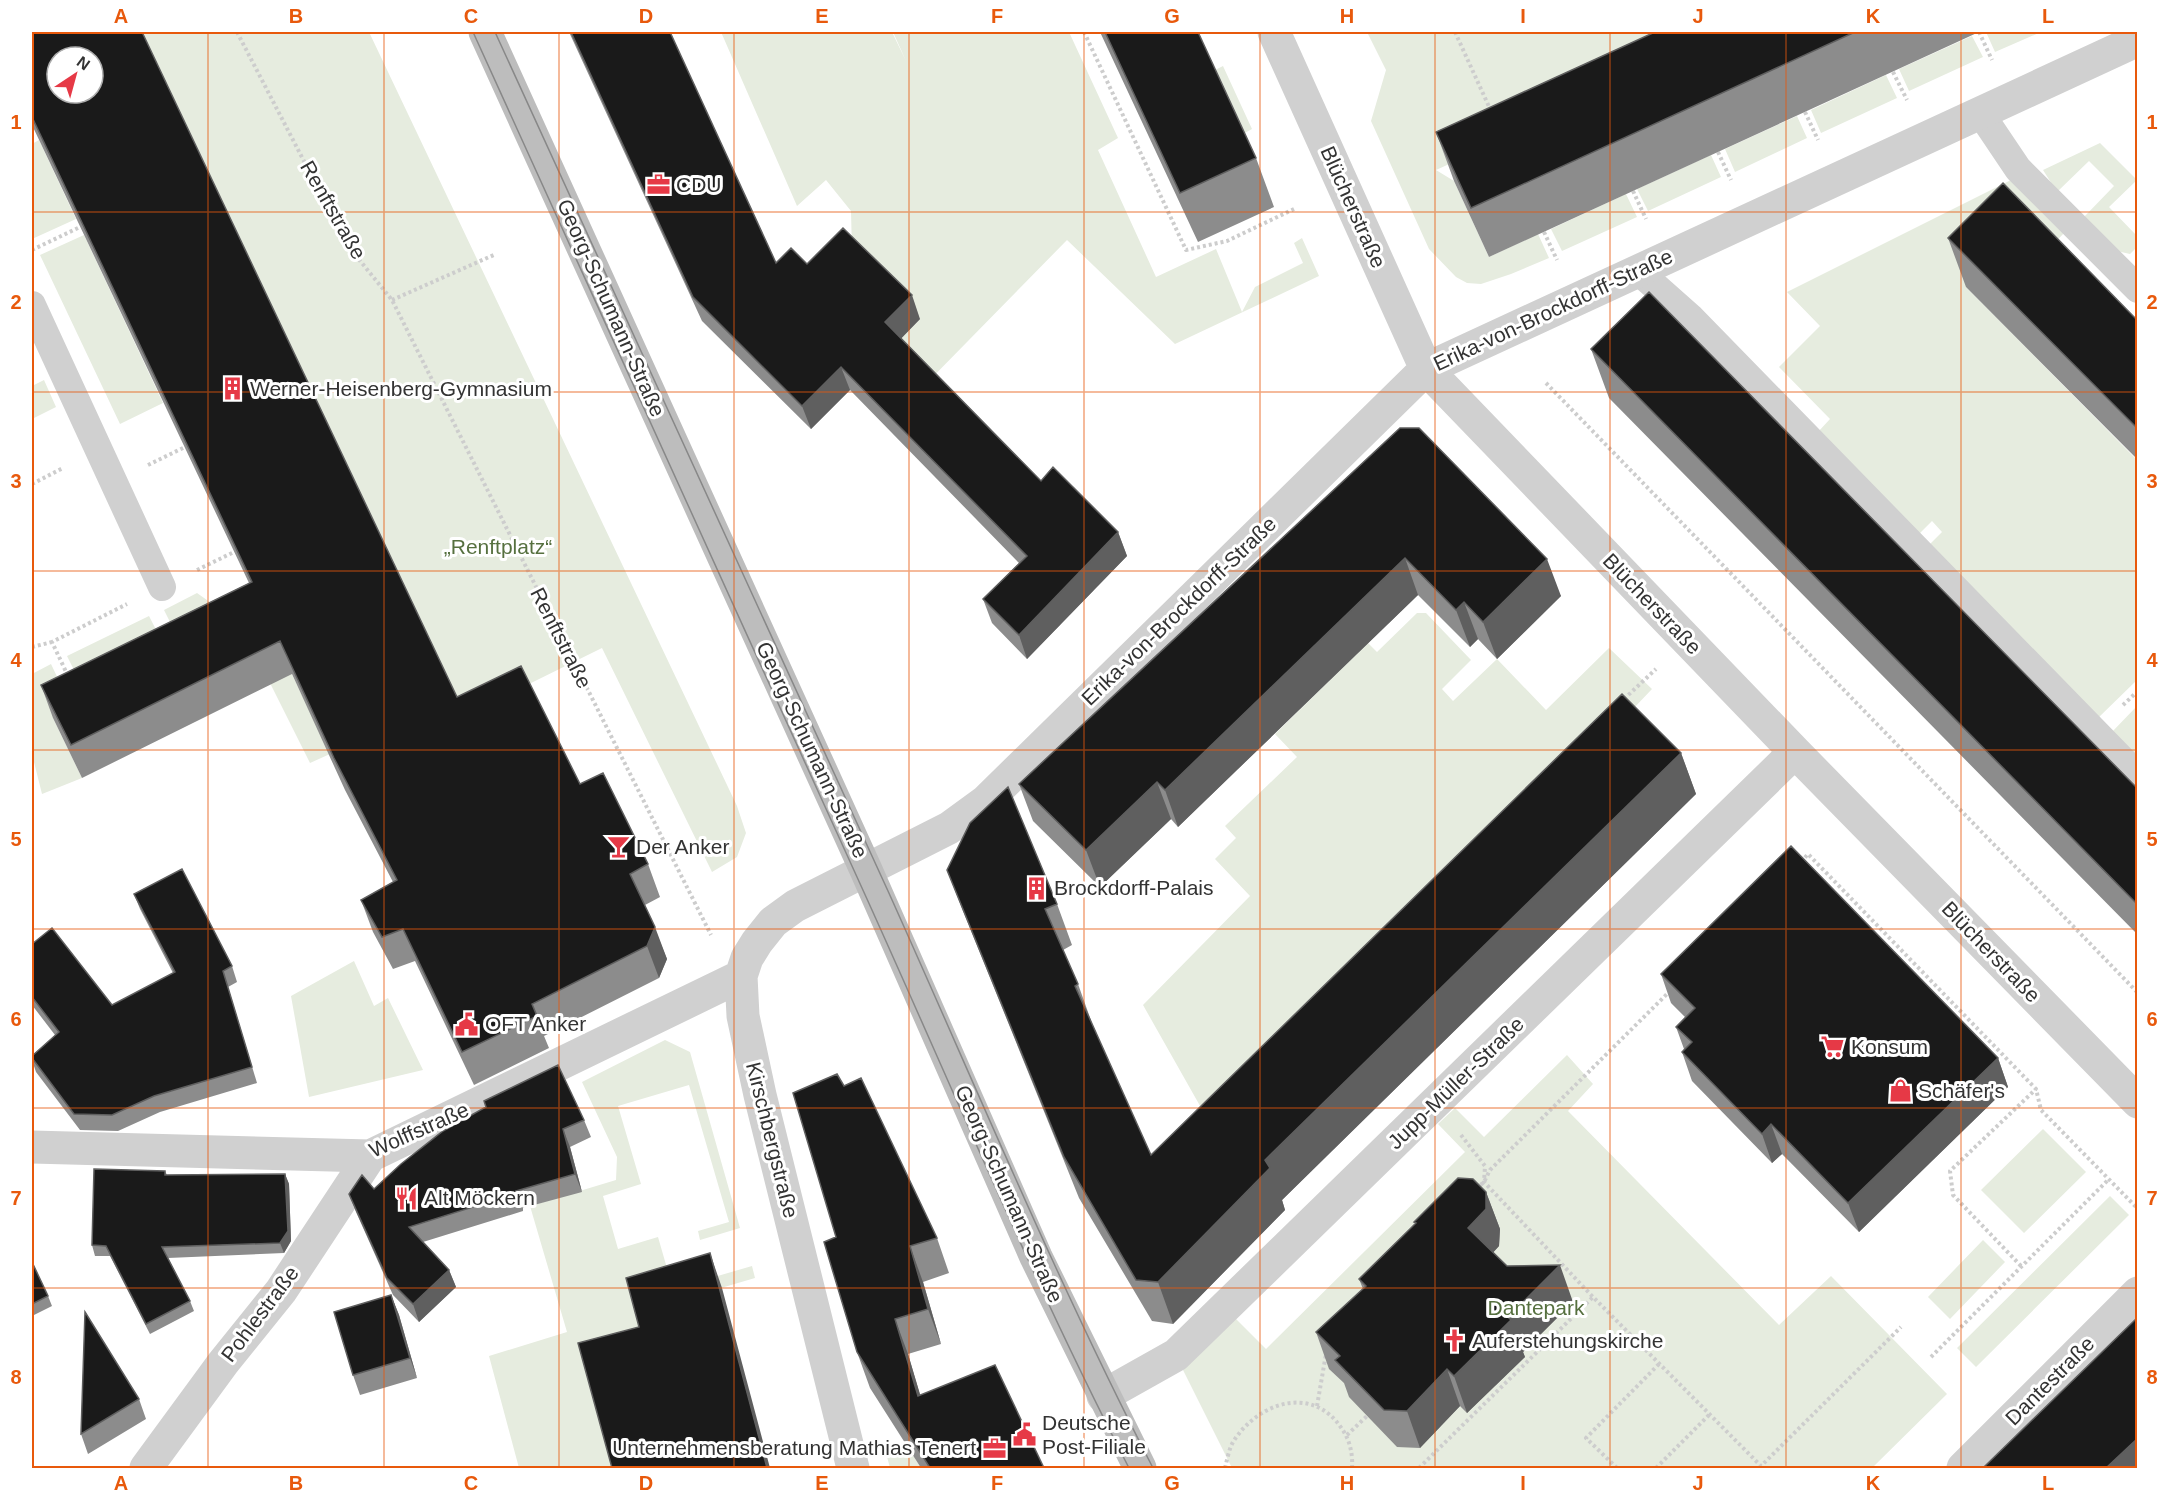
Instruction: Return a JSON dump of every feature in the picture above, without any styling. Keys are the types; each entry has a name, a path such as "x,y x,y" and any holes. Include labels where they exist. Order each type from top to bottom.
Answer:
{"main road":[{"name":"Georg-Schumann-Straße","path":"485,32 866,870 1036,1257 1140,1468"}],"street":[{"name":"Blücherstraße","path":"1274,32 1426,369 1795,752 2138,1102"},
{"name":"Erika-von-Brockdorff-Straße","path":"866,870 949,828 986,801 1426,369 2138,40"},
{"name":"Jupp-Müller-Straße","path":"1103,1396 1176,1355 1795,752"},
{"name":"Kirschbergstraße","path":"853,1468 760,1095 743,1016 741,976 747,958 773,922 795,906 866,870"},
{"name":"Wolffstraße","path":"32,1148 370,1156 741,976"},
{"name":"Pohlestraße","path":"146,1468 223,1363 281,1291 370,1156"},
{"name":"Dantestraße","path":"1963,1468 2138,1293"}],"lane":[{"path":"1981,114 2018,169 2132,274"},
{"path":"1638,271 1691,318 2138,776"},
{"path":"32,304 162,587"}],"path":[{"name":"Renftstraße","path":"237,32 348,246 392,300 708,932"},
{"path":"1084,32 1186,250 1227,241 1294,209"},
{"path":"1455,32 1493,114"},
{"path":"1978,32 1992,61"},
{"path":"1893,72 1907,100"},
{"path":"1805,112 1818,140"},
{"path":"1718,152 1731,180"},
{"path":"1633,191 1646,219"},
{"path":"32,250 80,227"},
{"path":"1544,232 1557,260"},
{"path":"392,300 496,254"},
{"path":"1546,383 2138,993"},
{"path":"32,647 52,642 137,599"},
{"path":"1618,706 1686,639"},
{"path":"52,642 70,680"},
{"path":"2119,709 2138,691"},
{"path":"1800,862 1808,854 2036,1089 2041,1110 2138,1209"},
{"path":"1469,1197 1484,1182 1490,1170 1676,985"},
{"path":"2021,1266 1953,1195 1950,1171 2036,1089"},
{"path":"1454,1127 1485,1166 1484,1182 1760,1467 1900,1327"},
{"path":"1931,1357 2109,1179"},
{"path":"1419,1468 1593,1297"},
{"path":"1317,1406 1329,1347"},
{"path":"1617,1468 1586,1438 1659,1364"},
{"path":"1225,1468 1232,1443 1251,1420 1275,1405 1299,1402 1317,1406 1335,1418 1347,1435 1353,1460 1352,1468"},
{"path":"1656,1468 1709,1415"},
{"path":"1347,1435 1366,1416"}],"green space":[{"name":"„Renftplatz“","path":"138,32 369,32 737,806 746,833 737,857 712,872 602,648 527,685 468,726"},
{"path":"721,32 892,32 906,61 893,32 1069,32 1118,138 1098,150 1156,277 1216,249 1242,312 1255,287 1303,263 1294,243 1302,238 1319,276 1175,344 1067,240 917,393 882,358 920,319 852,252 851,211 826,180 797,206"},
{"path":"1367,32 1742,32 1436,170 1454,181 1489,257 1538,234 1549,258 1481,284 1467,283 1456,277 1429,249 1371,121 1386,70"},
{"path":"1986,32 2041,32 1995,52"},
{"path":"1972,36 1983,57 1909,91 1899,69"},
{"path":"1223,66 1252,129 1241,135 1211,72"},
{"path":"1886,75 1897,98 1821,133 1811,110"},
{"path":"1797,116 1807,138 1735,172 1725,149"},
{"path":"39,140 76,219 32,239 32,144"},
{"path":"2100,143 2137,180 2109,207 2137,236 2137,247 2130,254 2117,251 2083,218 2114,186 2089,161 2057,192 2043,170"},
{"path":"1711,155 1721,177 1648,211 1637,189"},
{"path":"2013,179 2065,232 2044,254 1966,287 2137,460 2137,680 2097,719 1929,545 1942,532 1932,521 1918,535 1818,432 1830,419 1779,367 1820,326 1787,292"},
{"path":"1626,194 1637,217 1562,251 1551,229"},
{"path":"84,235 163,403 120,424 40,255"},
{"path":"44,380 56,407 32,419 32,386"},
{"path":"197,593 221,610 185,652 164,610"},
{"path":"1417,613 1426,613 1471,660 1442,689 1453,701 1497,659 1546,710 1609,648 1652,689 1221,1143 1143,1005 1250,896 1215,859 1236,838 1225,826 1297,757 1275,734 1368,643 1377,652"},
{"path":"149,616 171,659 89,700 67,656"},
{"path":"266,620 330,754 310,763 244,631"},
{"path":"51,664 72,708 53,718 82,778 42,794 32,754 32,674"},
{"path":"2137,706 2137,759 2111,733"},
{"path":"354,961 374,1006 388,998 423,1070 309,1097 291,996"},
{"path":"665,1040 690,1052 740,1228 700,1240 698,1231 729,1222 689,1085 618,1106 641,1184 603,1196 618,1249 658,1237 673,1289 752,1266 755,1278 639,1312 652,1362 616,1468 519,1468 489,1356 567,1332 530,1206 616,1180 617,1157 582,1082"},
{"name":"Dantepark","path":"1567,1055 1593,1084 1568,1111 1779,1325 1831,1276 1947,1394 1872,1468 1232,1468 1183,1370 1235,1318 1266,1349 1465,1152 1438,1124 1455,1108 1484,1137"},
{"path":"2043,1129 2086,1172 2024,1233 1981,1190"},
{"path":"2110,1196 2129,1215 1976,1367 1957,1348"},
{"path":"1983,1240 2005,1262 1950,1319 1928,1297"},
{"path":"904,1442 921,1468 890,1468 885,1449"}],"building":[{"path":"32,32 142,32 457,697 521,666 580,784 603,773 648,864 630,874 655,927 647,946 532,1004 537,1016 462,1052 403,929 382,937 361,900 397,880 334,758 280,641 71,745 41,685 252,582 32,117"},
{"path":"571,32 670,32 776,263 791,248 807,264 843,228 912,295 885,322 1041,481 1053,467 1118,532 1019,635 983,599 1027,556 841,367 802,406 693,297"},
{"path":"1105,32 1198,32 1256,158 1180,193"},
{"path":"1655,32 1855,32 1471,208 1436,132"},
{"path":"2003,183 2138,321 2138,429 1948,238"},
{"path":"1649,292 2138,789 2137,904 1591,349"},
{"path":"1400,428 1419,428 1547,559 1483,622 1464,602 1456,610 1405,558 1165,790 1157,782 1086,850 1019,784"},
{"path":"1622,694 1681,753 1265,1160 1270,1168 1158,1282 1136,1280 1064,1157 947,870 970,823 1008,787 1057,904 1045,909 1078,984 1075,986 1151,1155"},
{"name":"Konsum","path":"1791,846 1998,1058 1848,1203 1771,1124 1762,1134 1682,1052 1692,1042 1676,1027 1695,1008 1661,974"},
{"path":"182,869 232,966 223,971 252,1067 154,1096 112,1115 74,1114 32,1058 59,1032 32,997 32,944 52,928 112,1005 175,972 134,894"},
{"path":"558,1065 584,1120 563,1129 575,1174 409,1227 449,1270 413,1304 387,1278 349,1194 362,1175 374,1189 443,1131 486,1107 484,1101"},
{"path":"837,1074 844,1086 861,1078 937,1238 910,1246 928,1309 895,1319 918,1396 995,1365 1044,1468 930,1468 857,1352 824,1242 836,1237 793,1093"},
{"path":"94,1169 165,1171 165,1175 285,1174 288,1231 280,1243 162,1247 190,1301 146,1324 106,1246 92,1245"},
{"name":"Auferstehungskirche","path":"1458,1178 1473,1179 1486,1192 1486,1209 1468,1228 1507,1266 1560,1265 1508,1317 1511,1320 1454,1376 1447,1369 1407,1411 1384,1410 1335,1360 1340,1356 1316,1332 1366,1286 1359,1279"},
{"path":"710,1253 767,1468 612,1468 578,1343 639,1327 626,1278"},
{"path":"32,1262 48,1296 32,1304"},
{"path":"391,1295 410,1358 353,1375 334,1312"},
{"path":"85,1312 139,1399 81,1434"},
{"path":"2138,1317 2138,1438 2106,1468 1983,1468"}],"tram line":[{"path":"473,32 1027,1256 1129,1468"},
{"path":"495,32 888,891 1049,1254 1153,1468"}],"place":[{"name":"CDU","path":"658,185"},
{"name":"Werner-Heisenberg-Gymnasium","path":"232,389"},
{"name":"Der Anker","path":"618,847"},
{"name":"Brockdorff-Palais","path":"1036,888"},
{"name":"OFT Anker","path":"467,1024"},
{"name":"Konsum","path":"1833,1047"},
{"name":"Schäfer's","path":"1900,1091"},
{"name":"Alt Möckern","path":"406,1198"},
{"name":"Auferstehungskirche","path":"1454,1341"},
{"name":"Deutsche Post-Filiale","path":"1024,1435"},
{"name":"Unternehmensberatung Mathias Tenert","path":"994,1448"}]}
